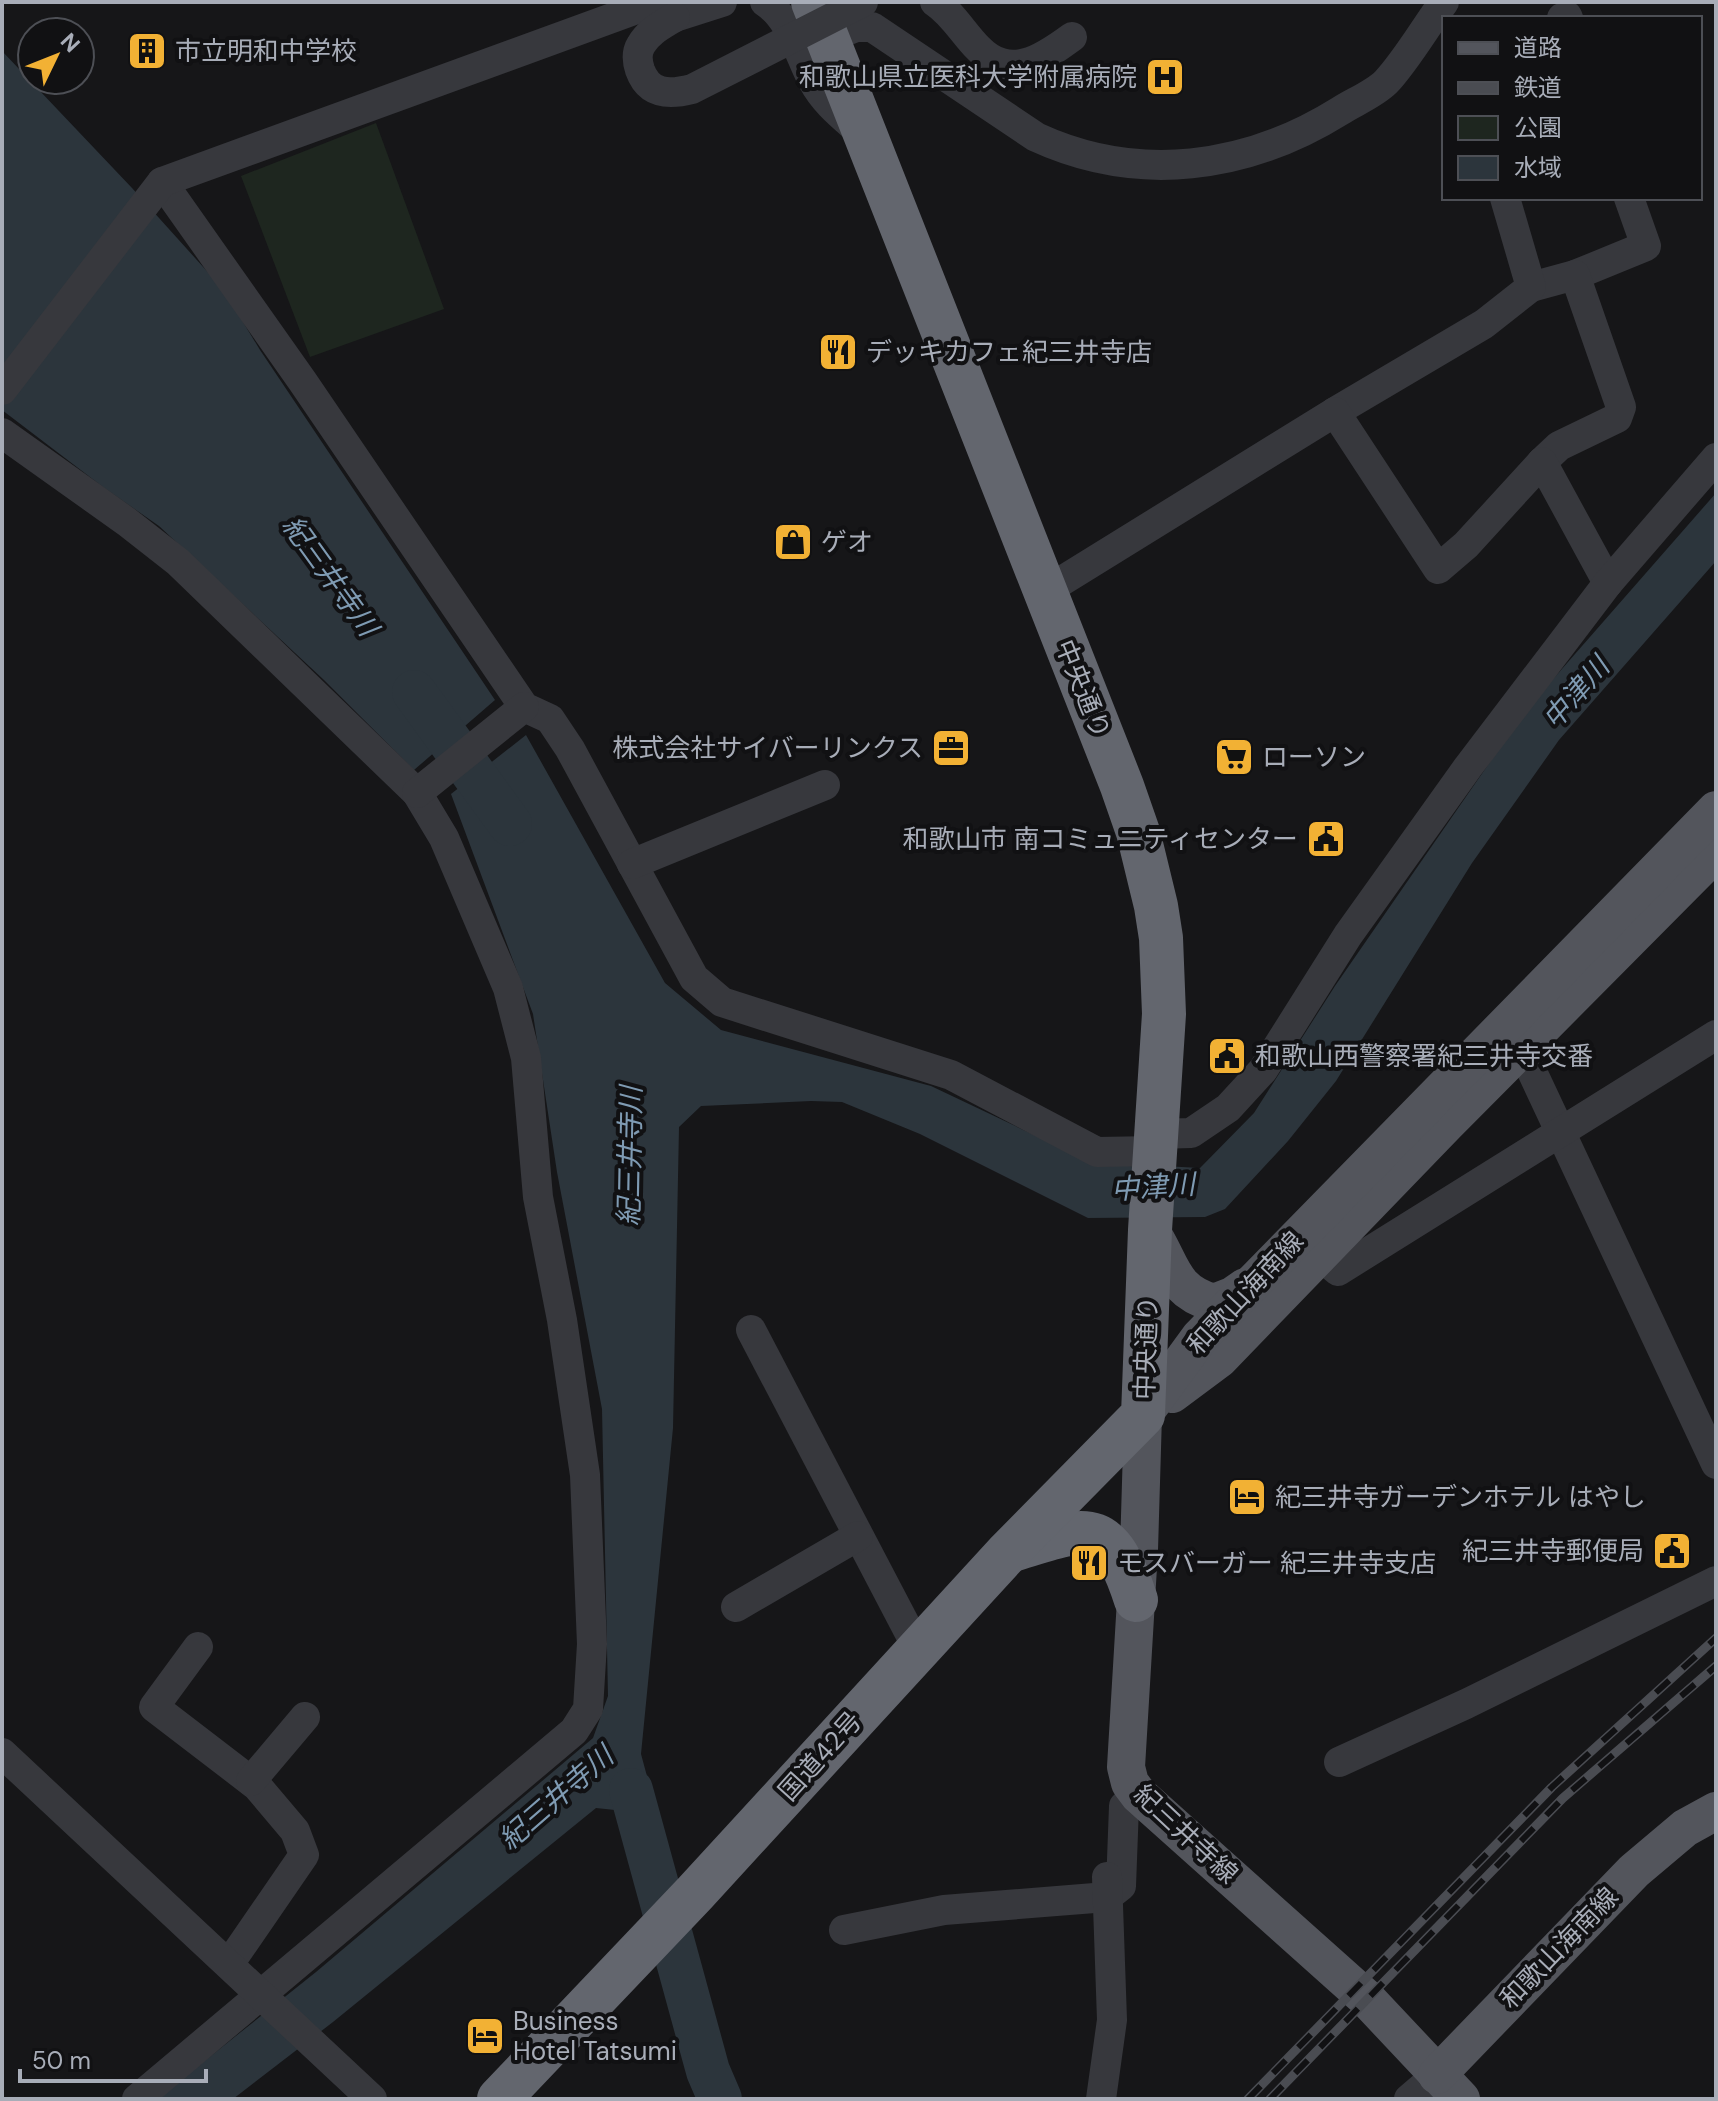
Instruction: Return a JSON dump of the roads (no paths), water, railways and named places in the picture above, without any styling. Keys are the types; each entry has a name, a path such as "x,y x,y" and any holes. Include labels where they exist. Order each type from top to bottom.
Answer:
{"highway":[{"name":"中央通り","path":"820,20 1122,786 1149,869 1161,938 1164,1014 1150,1230 1143,1415"},
{"name":"国道42号","path":"499,2099 695,1893 1008,1552 1143,1415"},
{"path":"1008,1552 1076,1531 1102,1537 1128,1576 1136,1600"}],"main road":[{"name":"和歌山海南線","path":"1143,1415 1219,1359 1319,1255 1716,810"},
{"name":"和歌山海南線","path":"1143,1415 1200,1337 1259,1275 1506,1042 1716,852"},
{"path":"1150,1230 1162,1248 1175,1279 1203,1300 1221,1301 1259,1275"},
{"name":"紀三井寺線","path":"1143,1415 1126,1767 1134,1789 1366,1998 1435,2091"},
{"name":"和歌山海南線","path":"1435,2091 1634,1871 1685,1828 1716,1811"}],"street":[{"path":"2,390 157,189 665,10 722,2"},
{"path":"765,2 782,17 814,83 830,105 867,137"},
{"path":"665,10 637,56 646,83 656,91 674,94 692,89 863,2"},
{"path":"935,2 947,10 980,50 1005,64 1027,64 1048,55 1072,37"},
{"path":"820,20 872,27 1045,141 1133,165 1172,165 1258,152 1306,132 1386,83 1444,2"},
{"path":"157,189 312,395 519,712 550,719 570,749 694,978 722,1002 951,1075 1097,1152 1156,1149 1191,1133 1228,1108 1263,1070 1348,935 1468,767 1608,583 1716,458"},
{"path":"1506,200 1531,287"},
{"path":"1044,592 1484,324 1531,287 1575,275 1646,246 1630,200"},
{"path":"1335,412 1438,569 1466,545 1559,446 1617,418 1621,407 1575,275"},
{"path":"2,433 178,562 424,788 508,988 526,1058 538,1197 562,1320 585,1475 592,1644 588,1709 574,1731 265,1998 137,2099"},
{"path":"1542,462 1608,583"},
{"path":"424,788 519,712"},
{"path":"632,864 825,785"},
{"path":"1319,1255 1338,1271 1716,1035"},
{"path":"1506,1042 1529,1065 1716,1464"},
{"path":"751,1330 918,1649"},
{"path":"736,1607 858,1536"},
{"path":"1339,1762 1466,1704 1716,1581"},
{"path":"198,1647 154,1707 251,1781 295,1831 304,1855 229,1964"},
{"path":"251,1781 305,1717"},
{"path":"2,1753 372,2099"},
{"path":"844,1930 944,1910 1107,1897 1121,1886 1124,1806 1134,1789"},
{"path":"1101,2099 1112,2020 1107,1897"}],"water":[{"path":"2,51 16,66 16,96 45,96 223,289 260,350 495,700 414,770 324,680 159,526 2,410"},
{"name":"中津川","path":"1716,493 1716,561 1559,740 1472,863 1336,1081 1288,1141 1225,1209 1205,1217 1088,1218 920,1134 842,1102 701,1106 679,1127 673,1428 641,1754 664,1839 633,1857 615,1810 596,1808 333,2022 233,2099 157,2099 316,1972 593,1738 608,1696 602,1409 557,1172 533,1014 451,794 526,735 665,983 721,1030 931,1086 1091,1162 1200,1168 1254,1113 1335,986 1526,710"}],"waterway":[{"name":"紀三井寺川","path":"414,692 510,824"},
{"path":"631,1790 708,2071 720,2099"}],"railway":[{"path":"1248,2099 1552,1787 1716,1638"},
{"path":"1270,2099 1563,1798 1716,1666"}],"place":[{"name":"市立明和中学校","path":"147,51"},
{"name":"和歌山県立医科大学附属病院","path":"1165,77"},
{"name":"デッキカフェ紀三井寺店","path":"838,352"},
{"name":"ゲオ","path":"793,542"},
{"name":"株式会社サイバーリンクス","path":"951,748"},
{"name":"ローソン","path":"1234,757"},
{"name":"和歌山市 南コミュニティセンター","path":"1326,839"},
{"name":"和歌山西警察署紀三井寺交番","path":"1227,1056"},
{"name":"紀三井寺ガーデンホテル はやし","path":"1247,1497"},
{"name":"紀三井寺郵便局","path":"1672,1551"},
{"name":"モスバーガー 紀三井寺支店","path":"1089,1563"},
{"name":"Business Hotel Tatsumi","path":"485,2036"}]}
